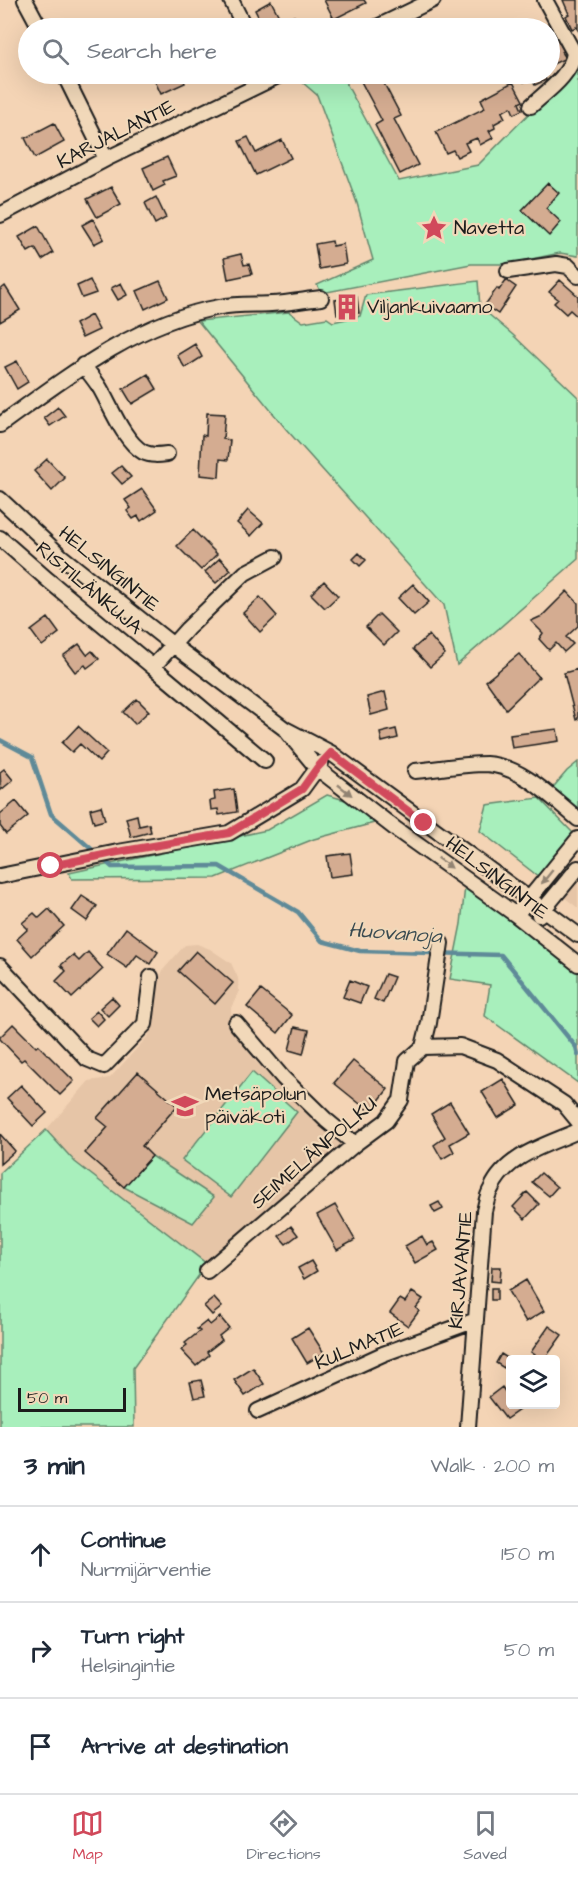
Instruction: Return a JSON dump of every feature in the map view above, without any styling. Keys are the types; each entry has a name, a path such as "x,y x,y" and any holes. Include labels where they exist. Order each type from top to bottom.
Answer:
{"street":[{"path":"25,0 35,18"},
{"path":"231,0 240,18"},
{"path":"391,18 413,4 434,0"},
{"path":"545,0 555,18"},
{"path":"560,27 574,53 573,61 560,78"},
{"path":"69,84 106,159"},
{"name":"KARJALANTIE","path":"0,215 253,84"},
{"path":"531,106 554,84"},
{"path":"508,272 556,264 568,266 578,276"},
{"path":"0,425 83,365 147,331 180,317 222,307 321,298"},
{"path":"83,365 99,387 126,435 142,451 154,455 167,454"},
{"name":"HELSINGINTIE","path":"0,499 62,557 173,645 285,729 331,753 578,936"},
{"name":"RISTILÄNKUJA","path":"0,538 265,761"},
{"path":"153,667 187,629 245,573 274,557"},
{"name":"HELSINGINTIE","path":"285,729 317,768 397,830 516,915 578,964"},
{"path":"0,876 118,852 229,833 302,789 331,753"},
{"path":"415,771 487,764 515,772 536,785 578,819"},
{"path":"516,915 578,839"},
{"path":"529,925 578,868"},
{"name":"SEIMELÄNPOLKU","path":"207,1271 355,1144 386,1121 401,1100 407,1061 423,1047 429,1023 441,943"},
{"path":"0,966 87,1059 104,1066 145,1024 151,977"},
{"path":"236,1023 283,1078 326,1120 355,1144"},
{"path":"423,1047 460,1046 497,1060 564,1104 578,1121"},
{"name":"KIRJAVANTIE","path":"468,1427 484,1211 490,1189 502,1171 519,1158 578,1131"},
{"name":"KULMATIE","path":"258,1411 383,1354 476,1320"}],"shaded area":[{"path":"578,880 578,908 564,897"},
{"name":"Metsäpolun päiväkoti","path":"197,944 210,949 231,963 238,978 239,992 231,1008 232,1028 255,1061 346,1146 207,1264 75,1162 46,1130 89,1081 110,1078 149,1035 156,1011 157,985 163,970 185,945"}],"green space":[{"path":"578,64 578,256 560,253 508,264 471,264 322,293 317,285 373,260 357,203 317,95 304,84 346,84 399,181 478,165"},
{"path":"478,281 480,307 578,397 578,559 457,665 444,605 286,429 198,321 289,312 303,322 327,318 333,322 360,316 366,295"},
{"path":"578,762 578,812 550,791"},
{"path":"327,795 356,803 374,823 314,839 216,878 72,879 69,873 267,830"},
{"path":"539,798 573,833 539,877 480,831 487,805"},
{"path":"465,886 578,973 578,1083 485,1016 490,985 450,979 461,924"},
{"path":"252,1072 297,1112 231,1197 182,1160"},
{"path":"46,1130 75,1162 207,1264 133,1368 134,1427 0,1427 0,1173"},
{"path":"152,1156 214,1197 193,1223 124,1187"}],"building":[{"path":"324,0 364,0 366,3 336,18 333,18"},
{"path":"563,0 578,0 578,30 576,27 572,29 566,16 569,14"},
{"path":"271,1 280,18 259,18 255,10"},
{"path":"560,33 568,49 562,52 566,58 560,61"},
{"path":"156,84 183,84 161,94"},
{"path":"362,84 384,84 401,116 394,119 418,165 400,174 375,125 382,121"},
{"path":"509,84 514,84 523,101 519,103 522,110 514,114 511,107 502,112 505,118 494,124 495,128 489,131 493,138 480,145 477,138 465,143 469,151 457,157 453,150 446,153 436,132 485,108 481,99"},
{"path":"54,123 64,142 35,158 25,138"},
{"path":"248,137 256,153 282,140 291,158 256,175 239,141"},
{"path":"167,157 176,176 163,181 165,185 153,191 143,168"},
{"path":"548,183 559,193 546,208 561,222 549,236 522,210"},
{"path":"111,187 121,204 97,217 87,199"},
{"path":"156,197 166,218 155,224 145,203"},
{"path":"93,219 104,239 94,244 82,225"},
{"path":"38,226 53,253 42,260 35,248 28,252 19,237"},
{"path":"332,241 333,246 343,244 346,264 319,269 315,244"},
{"path":"241,254 244,265 249,264 252,274 228,279 224,258"},
{"path":"90,280 96,293 82,298 77,286"},
{"path":"506,280 516,287 498,314 485,305"},
{"path":"560,280 578,296 578,317 570,310 566,314 554,303 558,299 549,292"},
{"path":"160,281 168,298 145,309 137,291"},
{"path":"121,283 127,295 118,300 111,288"},
{"path":"5,286 20,310 0,322 0,290"},
{"name":"Viljankuivaamo","path":"357,297 359,313 337,314 335,300"},
{"path":"91,315 99,330 82,338 75,324"},
{"path":"195,344 202,357 185,368 177,355"},
{"path":"17,361 28,382 17,389 5,367"},
{"path":"148,374 157,389 132,404 123,389"},
{"path":"58,407 65,416 50,426 44,418"},
{"path":"207,413 225,414 223,439 230,440 228,460 220,459 219,477 200,475 202,435 206,436"},
{"path":"47,459 65,478 52,491 34,471"},
{"path":"121,466 131,477 122,484 112,473"},
{"path":"142,489 157,510 141,521 138,516 133,519 127,511 131,508 125,500"},
{"path":"248,510 263,523 251,536 237,523"},
{"path":"193,530 217,554 201,570 177,546"},
{"path":"359,553 366,560 360,566 353,559"},
{"path":"220,558 231,570 216,583 205,572"},
{"path":"324,581 338,596 325,608 311,594"},
{"path":"413,584 429,602 414,615 398,598"},
{"path":"567,591 578,603 578,626 566,637 573,644 564,652 556,643 549,650 539,639 543,633 531,621 542,616"},
{"path":"260,597 277,616 260,632 243,613"},
{"path":"379,614 397,632 384,645 366,627"},
{"path":"48,618 59,633 42,646 31,631"},
{"path":"429,635 445,654 430,667 413,649"},
{"path":"79,644 87,655 92,651 99,659 87,668 85,665 75,672 63,656"},
{"path":"519,654 539,677 506,709 486,681"},
{"path":"578,669 578,719 576,720 564,673"},
{"path":"385,692 389,710 371,715 367,697"},
{"path":"137,699 149,711 135,724 123,712"},
{"path":"78,726 107,753 99,762 80,744 72,752 62,743"},
{"path":"396,729 398,738 382,742 380,733"},
{"path":"557,729 559,741 512,748 510,735"},
{"path":"4,769 13,780 1,790 0,772"},
{"path":"234,789 237,812 219,815 218,809 211,810 210,801 215,800 214,792"},
{"path":"16,801 28,816 6,834 0,826 0,814"},
{"path":"101,806 105,820 94,823 90,809"},
{"path":"137,815 139,826 149,824 151,832 131,837 126,818"},
{"path":"350,853 353,874 330,877 327,856"},
{"path":"82,896 97,906 87,921 72,910"},
{"path":"49,909 64,926 32,956 17,939 28,929 22,923 34,913 39,918"},
{"path":"126,928 158,952 150,964 137,955 127,968 107,954"},
{"path":"196,951 233,983 215,1004 178,971"},
{"path":"88,952 103,969 72,998 56,981 66,971 61,965 73,955 79,961"},
{"path":"385,974 394,977 383,1003 374,999"},
{"path":"350,980 367,987 360,1003 343,997"},
{"path":"261,990 292,1015 278,1033 247,1007"},
{"path":"112,997 119,1005 108,1016 100,1008"},
{"path":"97,1011 104,1019 97,1026 89,1018"},
{"path":"13,1024 74,1081 60,1095 0,1039"},
{"path":"295,1027 309,1030 303,1054 289,1050"},
{"path":"353,1061 388,1089 370,1112 334,1083"},
{"path":"138,1072 177,1106 142,1146 152,1156 124,1187 85,1153 108,1127 97,1118"},
{"path":"503,1079 519,1105 498,1118 482,1092"},
{"path":"21,1085 47,1113 33,1126 7,1098"},
{"path":"450,1102 469,1133 450,1144 454,1152 442,1159 434,1145 445,1137 431,1114"},
{"path":"0,1134 15,1151 0,1164"},
{"path":"541,1173 557,1187 549,1196 532,1182"},
{"path":"527,1192 539,1204 525,1219 513,1207"},
{"path":"439,1202 443,1209 435,1213 431,1206"},
{"path":"335,1205 355,1240 337,1250 317,1215"},
{"path":"291,1226 298,1235 286,1244 279,1236"},
{"path":"422,1236 427,1245 433,1242 438,1250 415,1263 405,1246"},
{"path":"311,1261 317,1271 304,1279 298,1268"},
{"path":"492,1267 501,1267 500,1282 491,1281"},
{"path":"526,1280 544,1311 526,1322 508,1291"},
{"path":"491,1288 497,1288 497,1300 491,1300"},
{"path":"412,1292 423,1299 416,1308 419,1311 408,1326 390,1313 400,1299 405,1302"},
{"path":"214,1298 222,1307 212,1315 204,1306"},
{"path":"220,1317 229,1328 219,1336 222,1340 207,1352 209,1355 196,1366 181,1350 187,1345 185,1343 200,1331 197,1329 207,1321 210,1325"},
{"path":"549,1326 562,1335 548,1355 535,1355 531,1352"},
{"path":"308,1328 324,1353 307,1363 292,1338"},
{"path":"501,1354 506,1357 504,1368 496,1363"},
{"path":"253,1368 264,1384 245,1396 234,1380"},
{"path":"201,1380 205,1396 194,1398 190,1382"},
{"path":"502,1387 506,1393 506,1409 519,1410 506,1419 489,1397"}],"waterway":[{"name":"Huovanoja","path":"0,740 32,757 51,814 96,853"},
{"name":"Huovanoja","path":"103,859 112,867 219,866 298,912 322,941 360,951 501,955 576,1047 578,1055"}],"place":[{"name":"Navetta","path":"434,228"},
{"name":"Viljankuivaamo","path":"347,307"},
{"name":"Metsäpolun päiväkoti","path":"185,1106"}],"route":[{"path":"51,866 229,833 302,789 331,753 424,823"}]}
